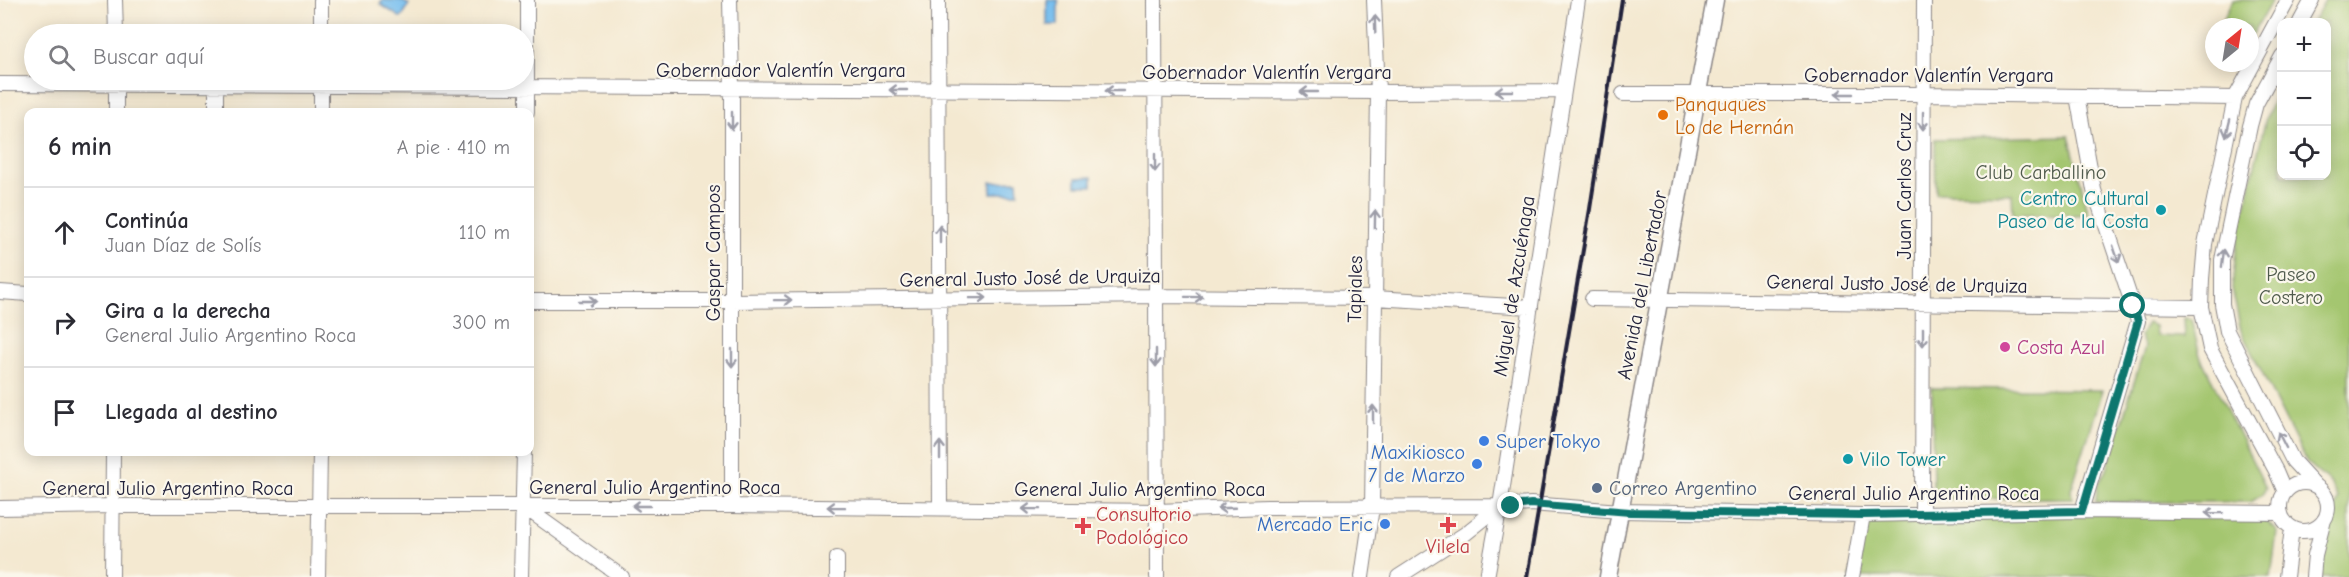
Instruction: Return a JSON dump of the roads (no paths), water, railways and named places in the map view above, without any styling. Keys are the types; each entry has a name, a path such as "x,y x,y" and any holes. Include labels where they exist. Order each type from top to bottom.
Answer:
{"main road":[{"name":"Avenida del Libertador","path":"1608,577 1715,0"}],"street":[{"path":"116,0 116,24"},
{"path":"321,0 321,24"},
{"path":"527,0 527,24"},
{"name":"Gaspar Campos","path":"730,0 732,506"},
{"path":"938,0 940,508"},
{"path":"1155,0 1157,577"},
{"name":"Tapiales","path":"1362,577 1372,507 1378,92 1374,0"},
{"name":"Miguel de Azcuénaga","path":"1487,577 1532,307 1578,0"},
{"name":"Juan Carlos Cruz","path":"1922,515 1924,0"},
{"path":"2285,492 2210,348 2201,307 2205,244 2235,98 2288,0"},
{"path":"2302,18 2312,0"},
{"path":"2277,65 2256,105 2250,126 2222,260 2222,304 2227,331 2282,441 2293,461 2326,498 2328,512 2315,555 2313,577"},
{"name":"Gobernador Valentín Vergara","path":"0,84 24,84"},
{"name":"Gobernador Valentín Vergara","path":"534,88 1563,91"},
{"path":"116,90 116,108"},
{"path":"216,90 216,108"},
{"path":"321,90 321,108"},
{"path":"527,90 527,108"},
{"name":"Gobernador Valentín Vergara","path":"1623,94 1923,94 2235,98"},
{"path":"2077,96 2094,190 2138,321 2082,511"},
{"path":"0,292 24,294"},
{"name":"General Justo José de Urquiza","path":"534,300 732,301 1156,296 1374,298 1532,307"},
{"name":"General Justo José de Urquiza","path":"1592,299 2201,307"},
{"path":"112,456 112,577"},
{"path":"318,577 320,456"},
{"path":"521,577 524,456"},
{"path":"2316,486 2303,483 2290,487 2281,498 2280,513 2287,524 2299,531 2313,529 2325,519"},
{"name":"General Julio Argentino Roca","path":"0,508 732,506 1157,511 1267,507 1500,507 1531,504 1620,511 1863,515 2082,511 2280,513"},
{"path":"523,506 622,577"},
{"path":"1398,577 1465,534 1500,507"},
{"path":"1852,577 1863,515"},
{"path":"2286,577 2292,528"},
{"path":"837,558 837,577"}],"water":[{"path":"383,0 401,0 409,5 401,18 380,4"},
{"path":"1047,0 1058,0 1058,25 1047,25"},
{"path":"1092,177 1092,186 1076,186 1076,178"},
{"path":"1017,181 1018,193 991,193 991,182"}],"railway":[{"path":"1527,577 1590,209 1622,0"}],"place":[{"name":"Panquques Lo de Hernán","path":"1663,115"},
{"name":"Centro Cultural Paseo de la Costa","path":"2161,210"},
{"name":"Costa Azul","path":"2005,347"},
{"name":"Super Tokyo","path":"1484,441"},
{"name":"Vilo Tower","path":"1848,459"},
{"name":"Maxikiosco 7 de Marzo","path":"1477,464"},
{"name":"Correo Argentino","path":"1597,488"},
{"name":"Mercado Eric","path":"1385,524"},
{"name":"Vilela","path":"1448,525"},
{"name":"Consultorio Podológico","path":"1083,526"}],"park label":[{"name":"Club Carballino","path":"2041,172"},
{"name":"Paseo Costero","path":"2291,286"}]}
